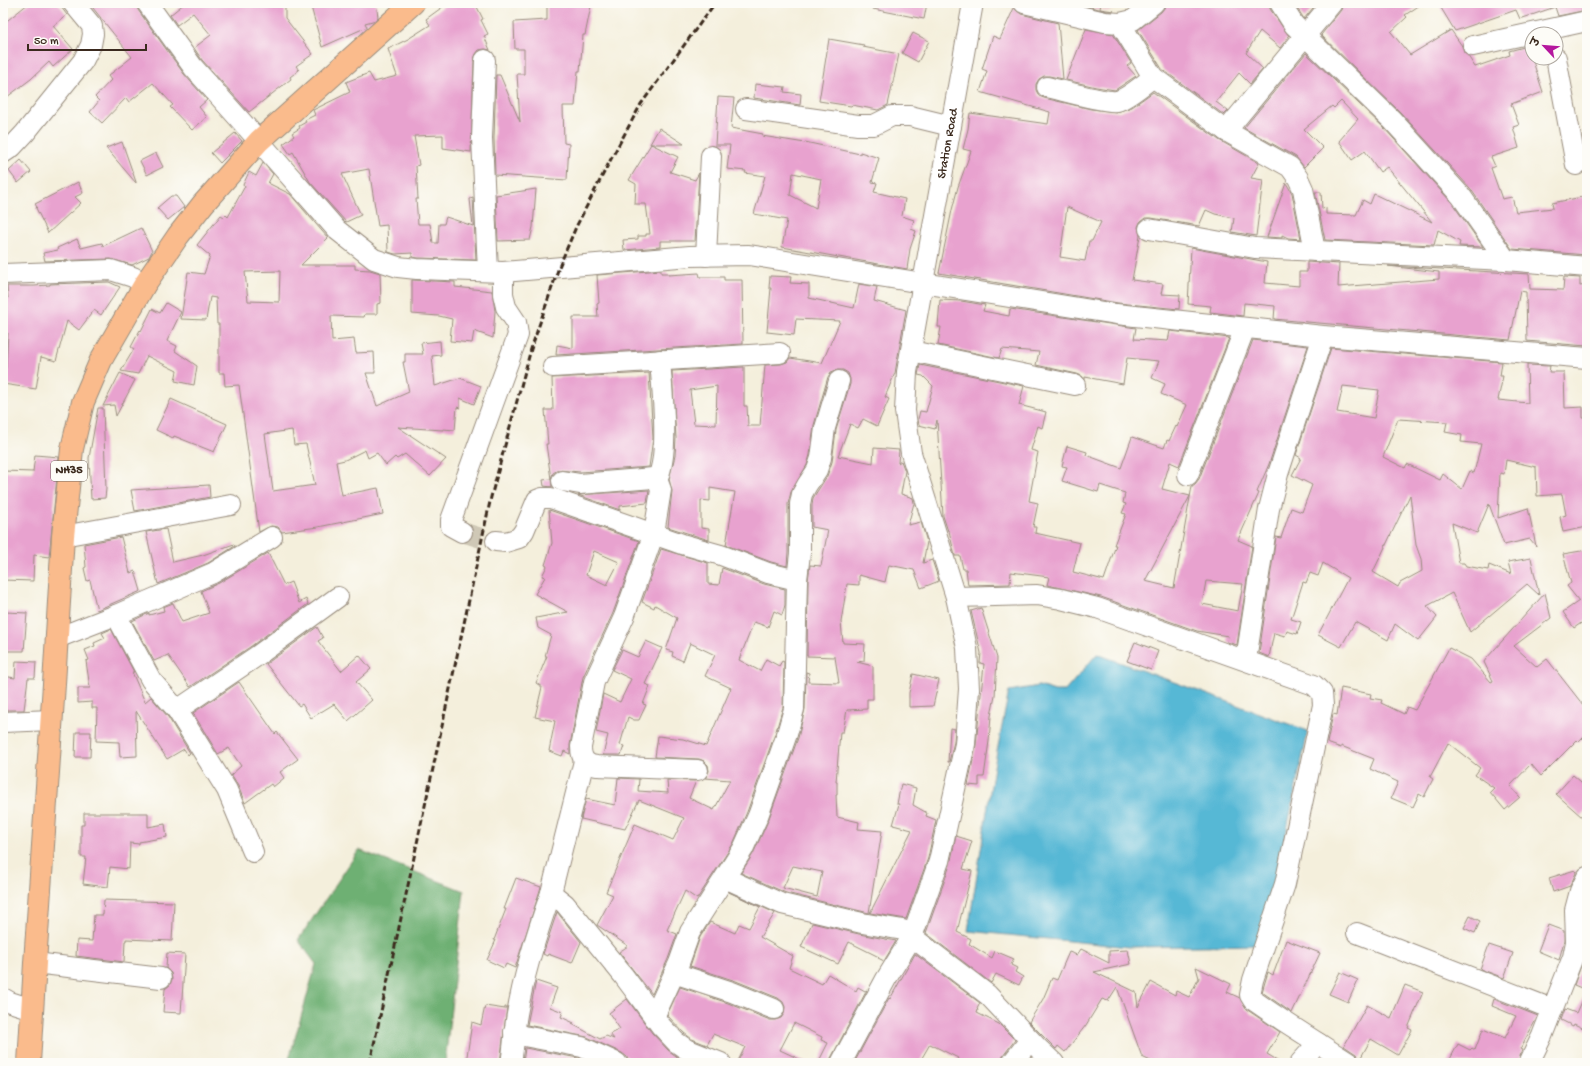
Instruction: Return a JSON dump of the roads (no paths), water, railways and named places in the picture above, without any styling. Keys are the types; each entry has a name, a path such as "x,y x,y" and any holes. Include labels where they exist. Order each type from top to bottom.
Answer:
{"highway":[{"name":"NH35","path":"29,1063 63,536 72,449 83,402 101,360 145,284 178,236 199,209 228,174 259,141 413,3"}],"street":[{"path":"3,153 12,147 25,133 83,61 91,45 94,34 92,26 73,3"},
{"path":"147,3 193,67 337,230 374,259 398,267 495,272 690,256 749,255 1116,314 1323,336 1587,358"},
{"name":"Station Road","path":"841,1063 886,979 912,937 939,861 965,744 969,689 967,648 956,597 912,453 905,412 907,372 973,3"},
{"path":"1024,3 1105,22 1120,23 1133,20 1154,3"},
{"path":"1280,3 1294,25 1392,120 1461,196 1506,260"},
{"path":"1226,131 1306,37 1332,3"},
{"path":"1564,28 1587,21"},
{"path":"1120,23 1153,77 1226,131 1290,167 1298,178 1303,189 1315,251"},
{"path":"1473,46 1524,37"},
{"path":"462,532 451,526 451,520 518,335 516,322 506,307 495,272 482,138 485,60"},
{"path":"1557,66 1576,165"},
{"path":"1047,87 1105,100 1117,101 1153,77"},
{"path":"746,109 858,125 874,124 892,116 910,116 951,126"},
{"path":"706,256 711,156"},
{"path":"1149,229 1255,248 1506,260 1587,267"},
{"path":"3,274 111,270 133,277 145,284"},
{"path":"1188,475 1245,328"},
{"path":"1246,660 1269,509 1278,474 1323,336"},
{"path":"911,351 1075,385"},
{"path":"553,367 780,353"},
{"path":"660,360 664,420 663,459 657,480 661,490 654,533 624,617 591,690 581,754 584,761 591,765 597,766 698,770"},
{"path":"654,1017 674,973 690,932 743,849 758,816 779,761 794,709 797,580 800,553 800,504 802,494 817,470 821,458 825,428 839,381"},
{"path":"562,481 580,484 645,477 657,480"},
{"path":"496,541 506,542 519,538 524,531 534,504 537,500 542,498 551,498 682,544 721,555 768,573 797,580"},
{"path":"63,536 231,505"},
{"path":"57,638 116,615 213,573 272,537"},
{"path":"956,597 1037,596 1061,599 1097,608 1314,685 1322,694 1323,705 1285,884 1253,980 1250,995 1253,1000 1349,1063"},
{"path":"177,710 257,656 338,597"},
{"path":"116,615 151,680 177,710 227,790 253,852"},
{"path":"3,722 52,720"},
{"path":"511,1063 514,1032 520,1000 534,946 551,893 584,761"},
{"path":"1529,1063 1573,957 1576,942 1581,932 1574,910 1580,891 1587,877"},
{"path":"725,878 782,904 862,923 903,930 988,995 1030,1040 1054,1063"},
{"path":"551,893 565,904 623,975 654,1017 676,1042 686,1049 720,1063"},
{"path":"1356,933 1552,1009"},
{"path":"35,963 161,978"},
{"path":"674,973 732,992 774,1009"},
{"path":"3,998 10,1002 32,1009"},
{"path":"514,1032 524,1036 582,1047 617,1063"},
{"path":"1012,1063 1030,1040"},
{"path":"1300,1063 1318,1043"}],"water":[{"path":"1097,654 1308,731 1262,945 1129,947 968,931 994,767 1009,691 1039,686 1055,691 1065,691"}],"tunnel":[{"path":"462,532 496,541"}],"railway":[{"path":"370,1063 491,497 531,349 559,267 576,227 611,159 641,104 715,3"}]}
